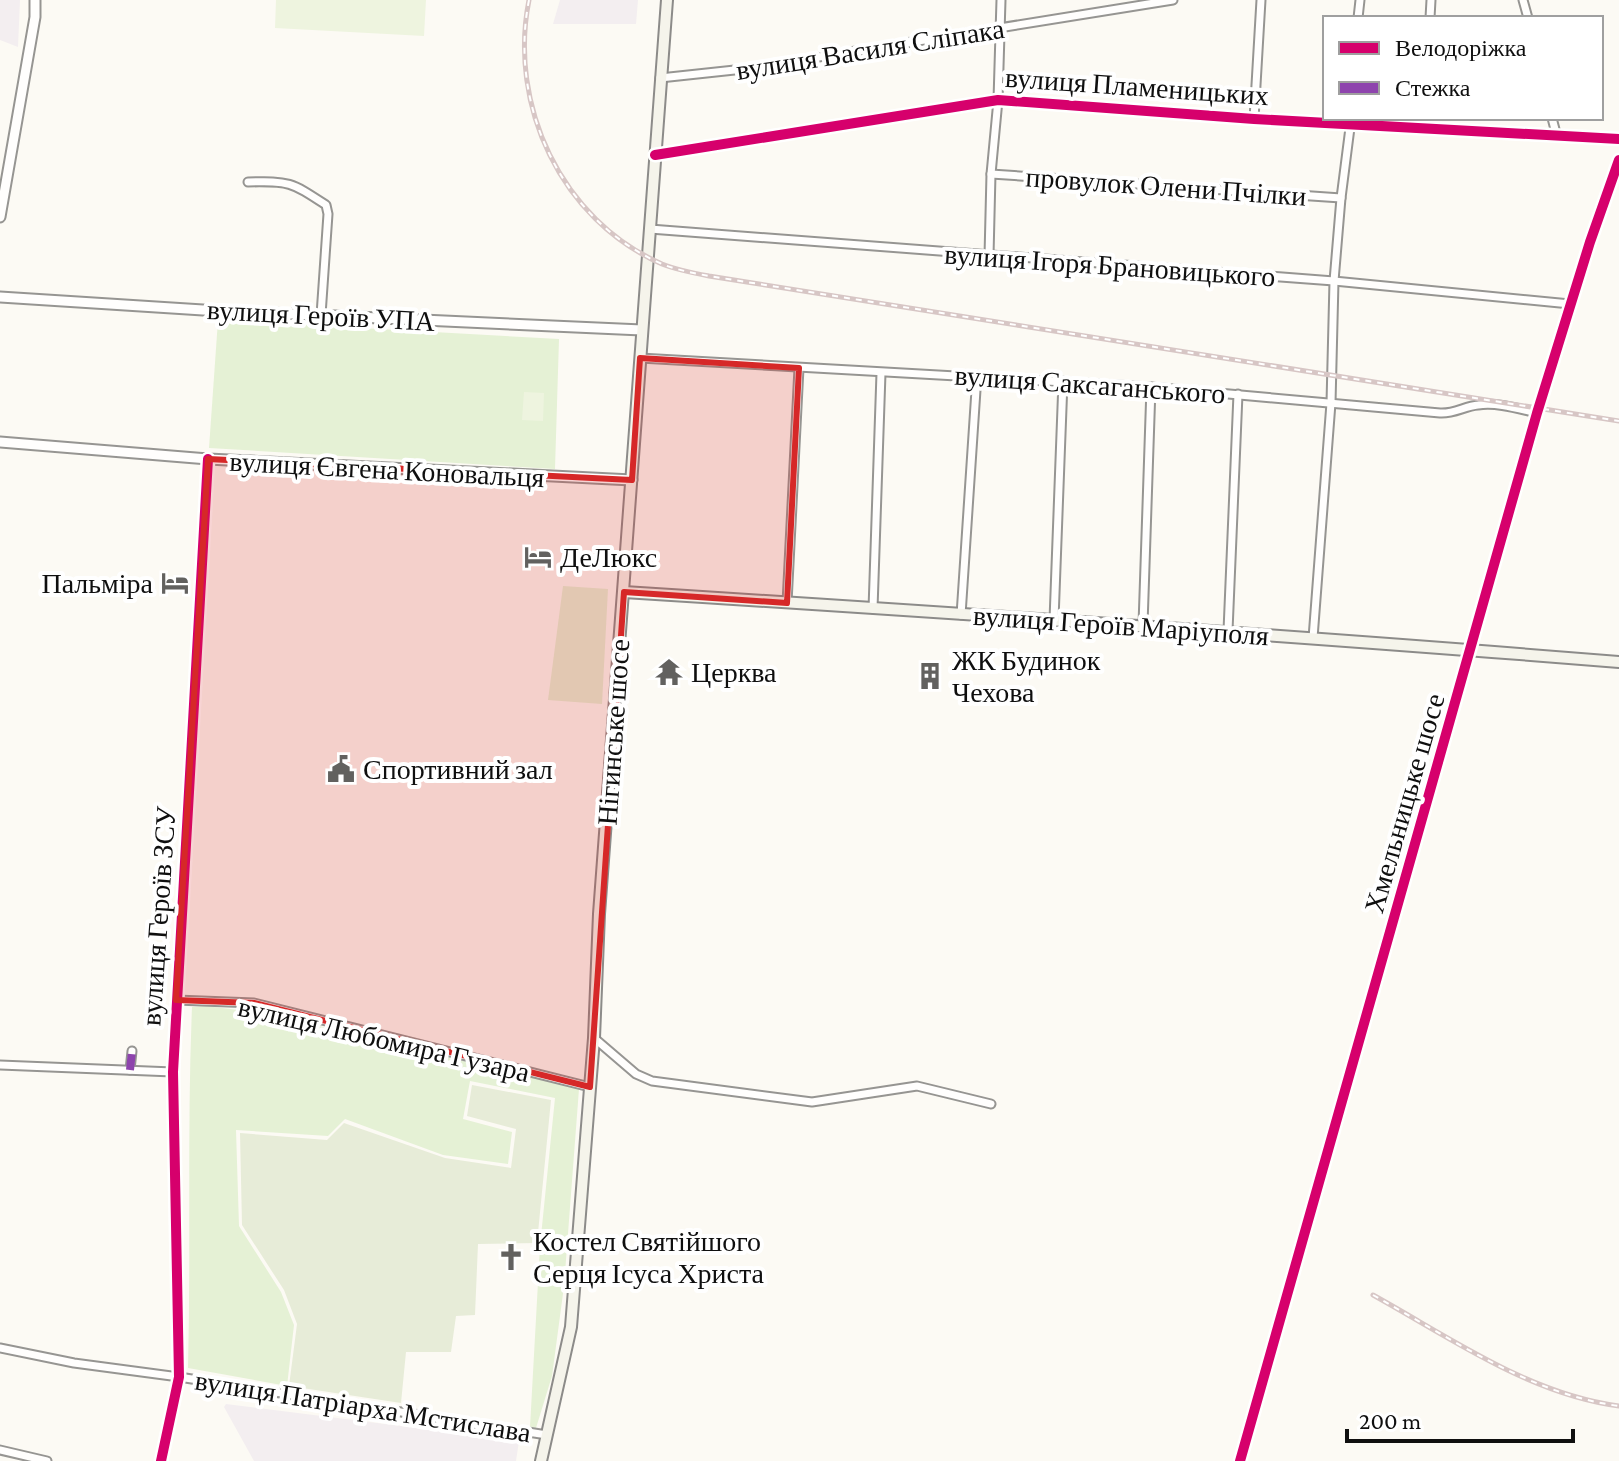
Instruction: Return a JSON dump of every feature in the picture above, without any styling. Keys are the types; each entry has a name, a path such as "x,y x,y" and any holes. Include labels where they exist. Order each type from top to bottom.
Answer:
{"main road":[{"name":"Нігинське шосе","path":"541,1461 571,1327 667,0"},
{"name":"вулиця Героїв Маріуполя","path":"624,592 1143,625 1619,662"}],"street":[{"path":"0,217 33,32 35,0"},
{"path":"989,256 1001,0"},
{"name":"вулиця Василя Сліпака","path":"660,78 744,69 1173,0"},
{"path":"1254,119 1261,0"},
{"name":"вулиця Пламеницьких","path":"655,155 998,100 1254,119 1323,120"},
{"path":"1313,638 1331,403 1334,281 1351,120"},
{"name":"вулиця Пламеницьких","path":"1351,120 1619,139"},
{"path":"1424,127 1425,120"},
{"path":"1553,120 1557,137"},
{"name":"Хмельницьке шосе","path":"1240,1461 1537,413 1619,160"},
{"name":"провулок Олени Пчілки","path":"991,174 1341,198"},
{"path":"248,182 285,181 326,205 328,214 321,315"},
{"name":"вулиця Ігоря Брановицького","path":"650,229 1334,281 1570,304"},
{"name":"вулиця Героїв УПА","path":"0,297 642,330"},
{"name":"вулиця Саксаганського","path":"640,358 1151,387 1447,414 1476,405 1537,413"},
{"path":"787,603 799,368"},
{"path":"873,609 881,373"},
{"path":"961,615 977,375"},
{"path":"1054,620 1063,381"},
{"path":"1143,625 1151,387"},
{"path":"1228,631 1238,394"},
{"name":"вулиця Євгена Коновальця","path":"0,442 208,459 632,480"},
{"name":"вулиця Героїв ЗСУ","path":"179,1377 173,1072 208,459"},
{"name":"вулиця Любомира Гузара","path":"176,1000 254,1003 590,1087"},
{"path":"594,1038 636,1074 652,1081 812,1102 917,1086 991,1104"},
{"path":"130,1070 132,1051"},
{"path":"0,1065 173,1072"},
{"name":"вулиця Патріарха Мстислава","path":"0,1348 74,1363 547,1435"},
{"name":"вулиця Патріарха Мстислава","path":"161,1461 179,1377"},
{"path":"0,1450 47,1461"}],"highlighted area":[{"path":"640,358 799,368 787,603 624,592 590,1087 254,1003 176,1000 208,459 632,480"}],"shaded area":[{"path":"0,0 20,0 18,47 0,40"},
{"path":"560,0 638,0 636,24 553,24"},
{"path":"226,1404 519,1441 516,1461 254,1461 224,1407"}],"green space":[{"path":"276,0 426,0 424,36 275,28"},
{"path":"218,320 559,339 555,469 209,448"},
{"path":"524,392 544,393 543,421 522,420"},
{"path":"563,586 608,589 602,704 548,700"},
{"path":"192,1007 265,1013 579,1089 564,1286 552,1376 536,1428 530,1427 540,1246 555,1098 470,1081 463,1119 512,1132 508,1164 443,1155 345,1119 328,1136 236,1130 239,1226 281,1292 294,1325 287,1386 188,1368"},
{"path":"472,1085 551,1100 537,1243 478,1244 475,1315 456,1316 451,1352 406,1352 401,1403 289,1386 297,1324 284,1290 242,1225 240,1133 327,1140 344,1123 445,1158 511,1168 516,1129 467,1116"}],"railway":[{"path":"529,0 525,40 527,79 535,118 550,155 570,189 596,219 626,244 662,264 709,276 1619,421"},
{"path":"1373,1295 1522,1377 1586,1400 1619,1406"}],"marked path":[{"path":"130,1070 132,1051"}],"cycle path":[{"path":"655,155 998,100 1254,119 1619,139"},
{"path":"1240,1461 1537,413 1619,160"},
{"path":"161,1461 179,1377 173,1072 208,459"}],"place":[{"name":"ДеЛюкс","path":"538,557"},
{"name":"Пальміра","path":"175,583"},
{"name":"Церква","path":"669,672"},
{"name":"ЖК Будинок Чехова","path":"930,676"},
{"name":"Спортивний зал","path":"341,769"},
{"name":"Костел Святійшого Серця Ісуса Христа","path":"511,1257"}]}
